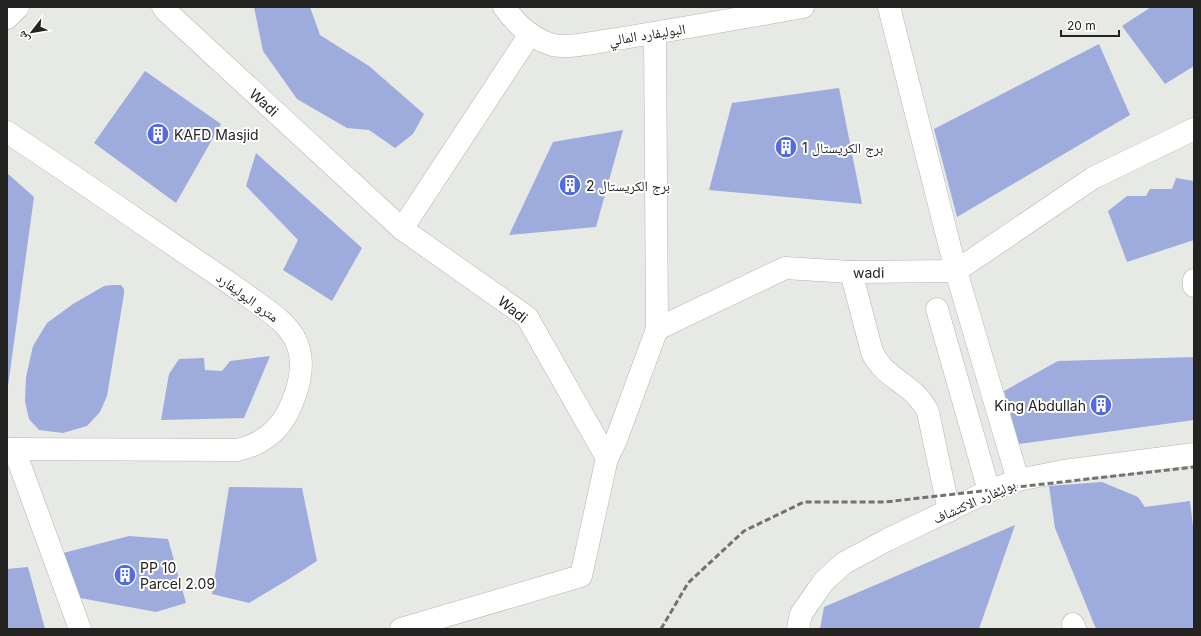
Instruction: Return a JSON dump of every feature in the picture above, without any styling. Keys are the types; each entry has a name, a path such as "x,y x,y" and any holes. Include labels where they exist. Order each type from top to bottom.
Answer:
{"street":[{"path":"7,18 18,7"},
{"name":"Wadi","path":"163,7 402,228 527,317 607,458"},
{"name":"البوليفارد المالي","path":"504,7 510,17 535,38 555,45 591,42 655,33 803,7"},
{"path":"889,7 956,271 1018,480"},
{"path":"401,629 580,576 607,458 616,440 656,328 655,33"},
{"path":"402,228 530,34"},
{"path":"956,271 1093,178 1194,129"},
{"name":"مترو البوليفارد","path":"7,132 240,290 282,321 294,337 300,352 302,370 299,384 291,406 280,425 267,439 251,447 238,450 11,449"},
{"name":"wadi","path":"656,328 785,268 851,272 956,271"},
{"path":"851,272 872,352 876,361 914,392 923,402 928,412 949,511"},
{"path":"1194,280 1194,286"},
{"path":"937,309 989,491"},
{"path":"11,449 71,602 80,629"},
{"name":"بوليفارد الاكتشاف","path":"798,629 801,614 813,596 824,581 844,563 887,540 989,491 1018,480 1064,471 1194,454"}],"building":[{"path":"254,7 310,7 320,35 369,66 424,114 413,134 395,148 369,130 347,128 297,99 263,51"},
{"path":"1151,7 1194,7 1194,66 1165,84 1122,26"},
{"path":"1099,44 1130,115 957,217 934,129"},
{"name":"KAFD Masjid","path":"145,71 221,124 176,203 94,143"},
{"name":"برج الكريستال 1","path":"839,88 862,204 709,190 732,103"},
{"name":"برج الكريستال 2","path":"623,130 596,227 509,235 553,142"},
{"path":"256,153 362,248 332,301 283,270 298,240 246,186"},
{"path":"7,173 34,197 8,386 7,386"},
{"path":"1176,178 1194,181 1194,240 1127,262 1108,211 1127,196 1146,196 1150,189 1172,189"},
{"path":"121,285 124,289 124,294 107,396 100,412 87,426 63,433 39,430 29,419 25,401 26,377 33,346 47,323 73,304 104,286"},
{"path":"270,356 244,418 161,420 169,374 179,359 204,358 205,370 222,371 230,361"},
{"name":"King Abdullah","path":"1194,357 1194,420 1019,444 1004,391 1058,361"},
{"path":"1102,482 1138,497 1145,507 1190,501 1194,535 1194,629 1096,629 1055,528 1049,486"},
{"path":"229,487 302,488 317,561 249,603 212,594"},
{"path":"1015,525 979,629 820,629 824,607"},
{"name":"PP 10 Parcel 2.09","path":"129,536 168,539 186,603 156,612 80,598 63,553"},
{"path":"28,567 45,629 7,629 7,569"}],"railway":[{"path":"661,629 688,583 744,531 804,502 885,502 1194,467"}],"place":[{"name":"KAFD Masjid","path":"158,134"},
{"name":"برج الكريستال 1","path":"786,147"},
{"name":"برج الكريستال 2","path":"570,185"},
{"name":"King Abdullah","path":"1101,405"},
{"name":"PP 10 Parcel 2.09","path":"125,575"}]}
